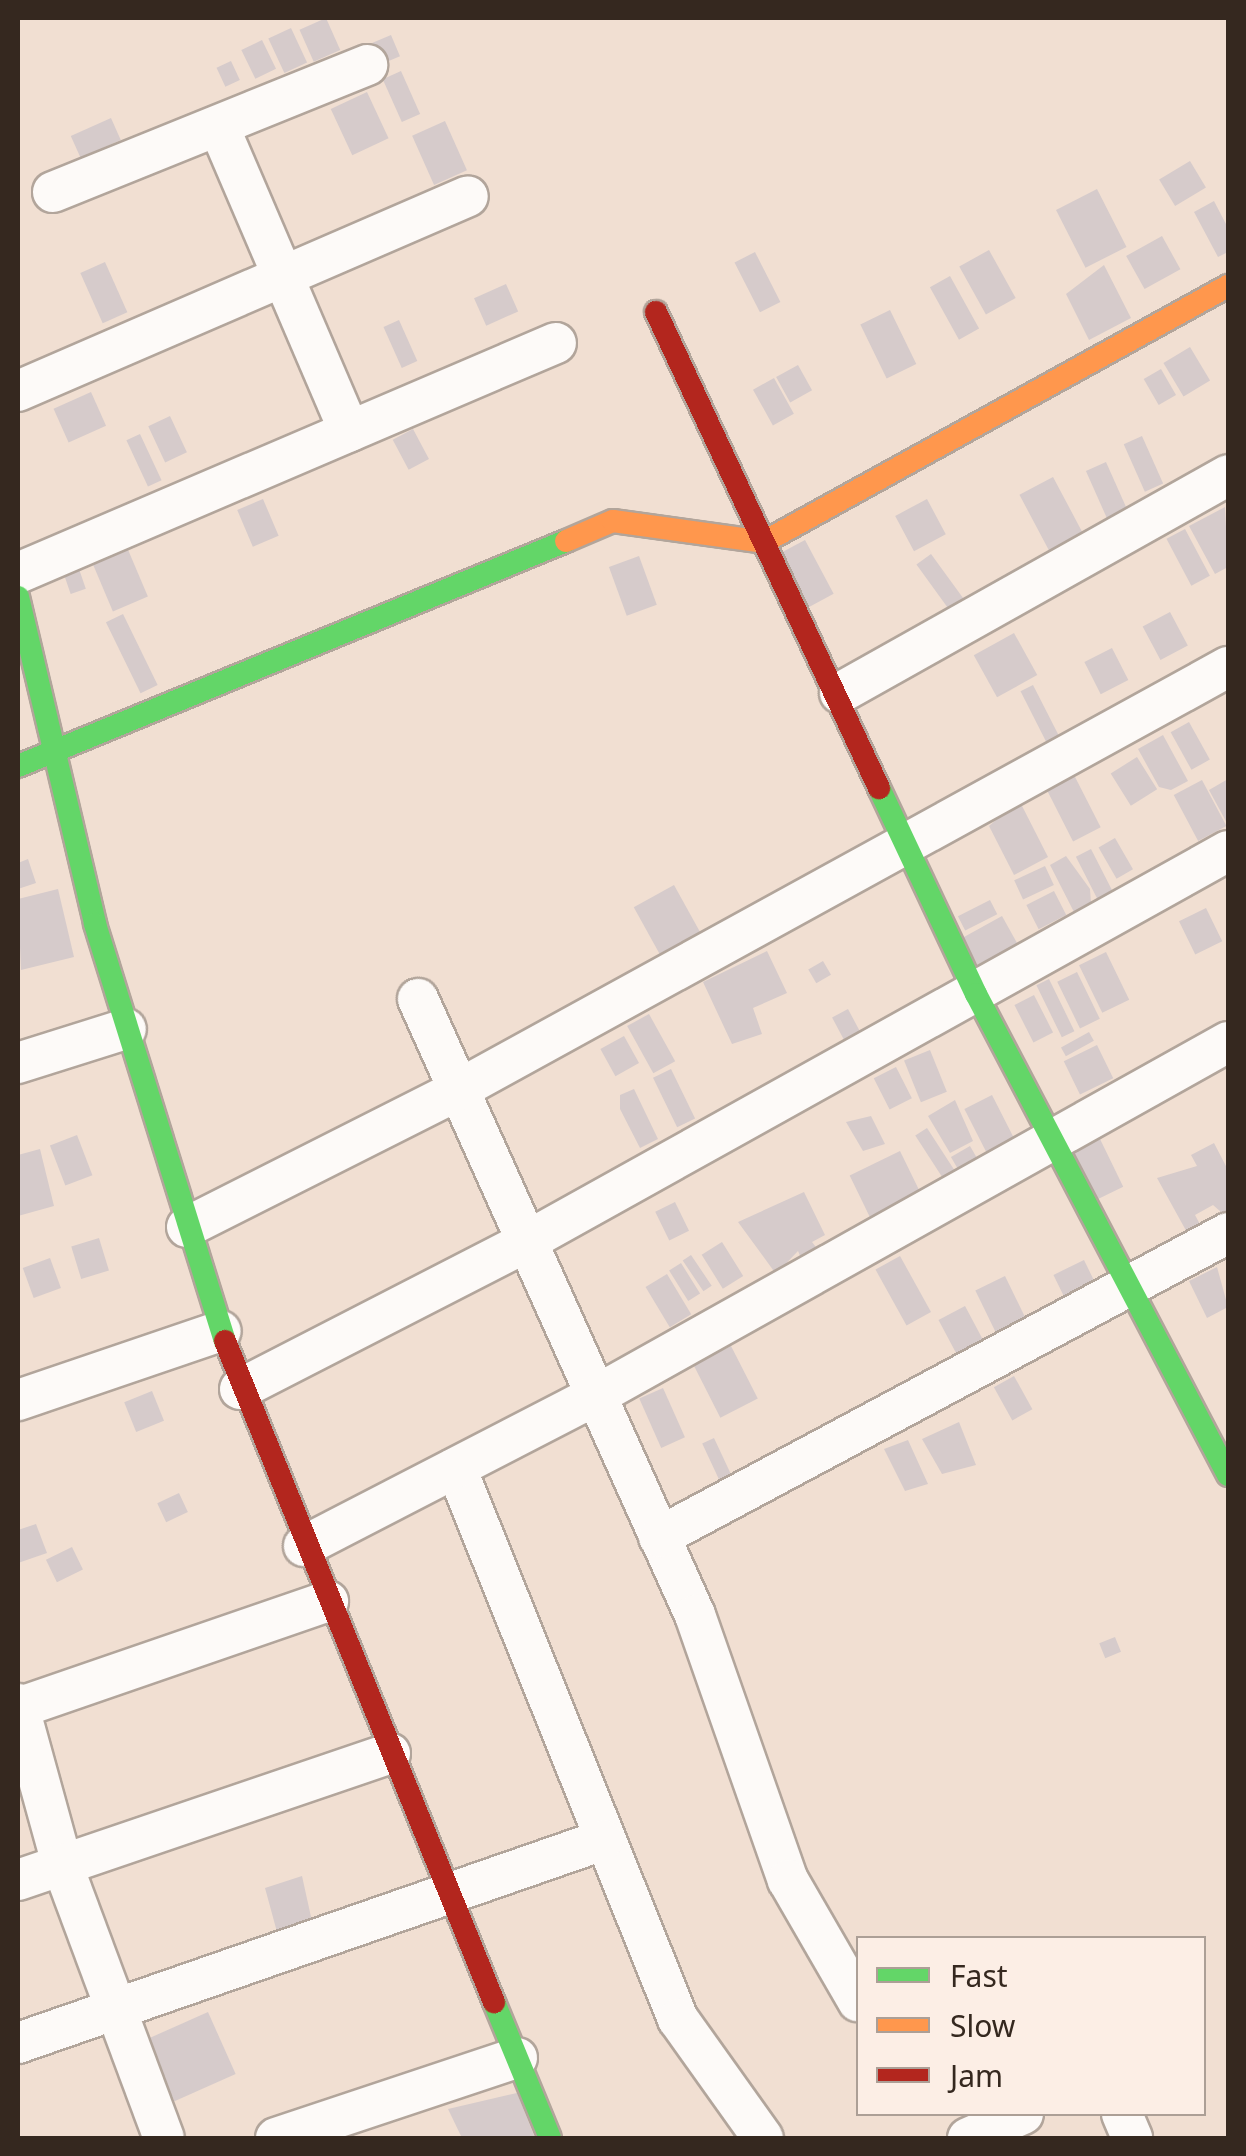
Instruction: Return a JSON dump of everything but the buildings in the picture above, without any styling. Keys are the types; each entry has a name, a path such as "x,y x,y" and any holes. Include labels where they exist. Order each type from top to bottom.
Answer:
{"street":[{"path":"53,192 367,65"},
{"path":"218,128 349,431"},
{"path":"18,391 468,196"},
{"path":"18,766 56,756 613,521 764,542 1228,286"},
{"path":"656,312 840,693 976,994 1228,1476"},
{"path":"18,573 556,343"},
{"path":"840,693 1228,475"},
{"path":"18,597 126,1029 240,1388 550,2138"},
{"path":"187,1228 456,1091 1228,667"},
{"path":"240,1388 522,1244 1228,851"},
{"path":"418,999 522,1244 659,1537 788,1880 856,1998"},
{"path":"18,1062 126,1029"},
{"path":"304,1546 596,1396 1228,1042"},
{"path":"659,1537 1228,1233"},
{"path":"18,1400 221,1331"},
{"path":"456,1468 678,2019 763,2138"},
{"path":"164,2138 112,2009 62,1864 18,1706 328,1601"},
{"path":"18,1880 390,1753"},
{"path":"18,2042 603,1840"},
{"path":"276,2138 517,2058"},
{"path":"944,2116 958,2138"},
{"path":"968,2138 1018,2116"}],"traffic: fast":[{"path":"18,766 566,541"},
{"path":"18,597 95,924 225,1341"},
{"path":"879,788 976,994 1228,1475"},
{"path":"494,2002 550,2138"}],"traffic: slow":[{"path":"566,541 613,521 764,542 1228,286"}],"traffic: jam":[{"path":"656,312 879,788"},
{"path":"225,1341 494,2002"}]}
